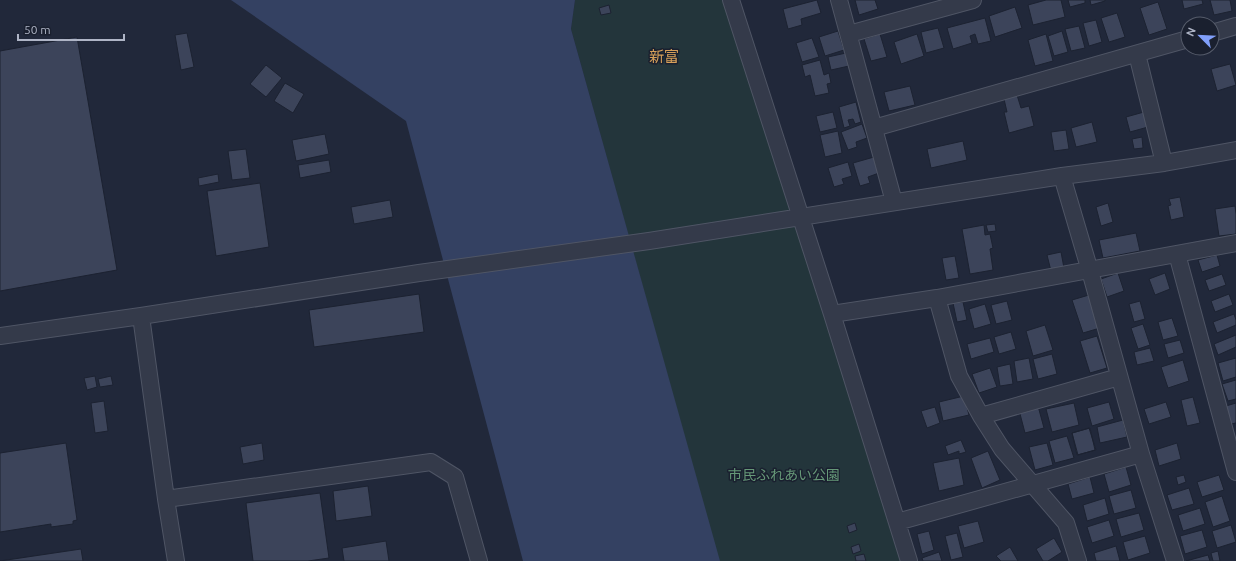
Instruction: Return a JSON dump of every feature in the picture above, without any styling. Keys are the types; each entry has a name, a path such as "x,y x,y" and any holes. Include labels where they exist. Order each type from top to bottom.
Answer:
{"street":[{"path":"731,0 832,314 909,561"},
{"path":"839,0 894,202"},
{"path":"849,34 973,0"},
{"path":"1220,31 1236,26"},
{"path":"874,128 1180,41"},
{"path":"1137,54 1164,163"},
{"path":"0,336 142,316 419,273 649,241 1062,176 1164,163 1236,150"},
{"path":"1062,176 1090,270 1141,454 1175,561"},
{"path":"832,314 937,298 1236,243"},
{"path":"1177,254 1236,472"},
{"path":"937,298 959,376 981,416 1002,449 1066,523 1078,561"},
{"path":"142,316 166,499 176,561"},
{"path":"981,416 1119,377"},
{"path":"897,522 1141,454"},
{"path":"166,499 430,462 455,477 478,561"}],"green space":[{"name":"市民ふれあい公園","path":"575,0 728,0 900,561 719,561 571,29"}],"water":[{"path":"231,0 575,0 571,29 720,561 523,561 406,121"}],"building":[{"path":"817,0 821,13 801,19 802,25 788,29 783,9"},
{"path":"855,0 875,0 878,9 859,15"},
{"path":"1046,0 1061,0 1065,17 1033,25 1028,5"},
{"path":"1068,0 1085,0 1085,3 1070,7"},
{"path":"1090,0 1105,0 1105,1 1091,5"},
{"path":"1182,0 1202,0 1203,4 1184,9"},
{"path":"1210,0 1230,0 1232,11 1214,15"},
{"path":"1158,2 1167,29 1149,35 1140,8"},
{"path":"609,5 611,13 601,15 599,8"},
{"path":"1015,7 1022,28 995,37 989,16"},
{"path":"1117,13 1125,37 1109,42 1101,18"},
{"path":"985,18 991,41 978,44 975,34 970,36 972,43 953,49 947,28"},
{"path":"1096,20 1102,42 1089,46 1083,23"},
{"path":"1079,26 1085,48 1071,51 1065,29"},
{"path":"938,28 944,48 926,53 921,32"},
{"path":"838,31 844,50 825,56 819,37"},
{"path":"1062,31 1068,52 1054,56 1048,36"},
{"path":"187,33 194,67 181,70 175,35"},
{"path":"880,34 887,57 871,61 864,39"},
{"path":"917,34 924,56 901,64 894,42"},
{"path":"1046,34 1053,61 1035,66 1028,40"},
{"path":"77,37 117,270 0,291 0,51"},
{"path":"812,38 819,57 802,62 796,43"},
{"path":"846,53 849,66 831,70 828,57"},
{"path":"820,60 824,75 829,73 831,83 827,84 829,93 815,96 810,75 805,77 802,65"},
{"path":"1230,64 1236,85 1217,91 1211,69"},
{"path":"266,65 282,78 266,97 250,84"},
{"path":"285,83 304,94 293,113 274,101"},
{"path":"910,86 915,105 889,111 884,92"},
{"path":"1017,95 1021,108 1029,106 1034,126 1009,133 1004,112 1007,112 1004,99"},
{"path":"856,102 861,122 855,124 853,119 848,120 850,126 844,128 839,107"},
{"path":"833,112 837,128 820,132 816,116"},
{"path":"1144,112 1148,127 1130,132 1126,117"},
{"path":"1092,122 1097,142 1076,147 1071,128"},
{"path":"862,124 867,138 856,142 857,147 848,150 841,132"},
{"path":"1066,130 1069,149 1054,151 1051,132"},
{"path":"838,131 842,153 825,157 820,135"},
{"path":"325,134 329,154 296,161 292,140"},
{"path":"1142,137 1143,148 1134,149 1132,139"},
{"path":"963,141 967,160 931,168 927,149"},
{"path":"246,149 250,178 232,180 228,151"},
{"path":"874,157 879,173 868,177 870,183 860,186 853,163"},
{"path":"329,160 331,172 300,178 298,165"},
{"path":"848,162 852,176 842,179 844,184 834,187 828,168"},
{"path":"218,174 219,182 199,186 198,178"},
{"path":"260,183 269,247 216,256 207,191"},
{"path":"1180,197 1184,217 1171,220 1168,206 1171,205 1169,199"},
{"path":"390,200 393,217 354,224 351,207"},
{"path":"1108,203 1113,222 1101,226 1096,207"},
{"path":"1235,206 1236,234 1219,236 1215,209"},
{"path":"995,224 996,231 988,232 986,225"},
{"path":"984,225 985,235 990,234 993,248 990,249 993,270 970,274 962,229"},
{"path":"1136,233 1140,251 1103,258 1099,240"},
{"path":"1061,252 1064,268 1051,271 1047,255"},
{"path":"1217,255 1220,266 1202,272 1198,260"},
{"path":"955,256 959,278 946,280 942,258"},
{"path":"1118,273 1124,291 1107,297 1101,279"},
{"path":"1165,273 1170,289 1155,295 1149,279"},
{"path":"1222,274 1226,285 1209,291 1205,280"},
{"path":"419,294 424,332 314,347 309,310"},
{"path":"1229,294 1233,305 1215,312 1211,301"},
{"path":"1089,295 1100,328 1083,333 1072,300"},
{"path":"1007,301 1012,320 996,324 991,305"},
{"path":"1140,301 1145,319 1134,322 1129,304"},
{"path":"963,302 967,320 957,322 953,303"},
{"path":"985,304 991,324 974,329 969,309"},
{"path":"1234,314 1236,325 1217,333 1213,322"},
{"path":"1172,318 1178,336 1163,340 1158,322"},
{"path":"1143,324 1150,345 1138,349 1131,328"},
{"path":"1045,325 1053,350 1033,356 1026,331"},
{"path":"1011,332 1016,349 999,354 994,337"},
{"path":"1236,335 1236,347 1218,355 1214,344"},
{"path":"1097,336 1107,368 1090,373 1080,341"},
{"path":"990,338 994,352 971,359 967,344"},
{"path":"1180,340 1184,353 1168,358 1164,344"},
{"path":"1150,348 1154,361 1137,365 1134,352"},
{"path":"1052,354 1057,374 1038,379 1033,359"},
{"path":"1029,358 1033,379 1017,382 1014,361"},
{"path":"1236,358 1236,377 1223,381 1218,363"},
{"path":"1183,360 1189,381 1168,388 1161,367"},
{"path":"1010,364 1013,384 1000,386 997,367"},
{"path":"990,368 997,387 979,393 972,374"},
{"path":"95,376 97,387 87,390 84,378"},
{"path":"111,376 113,385 100,387 98,379"},
{"path":"1236,380 1236,399 1228,401 1222,384"},
{"path":"964,396 969,415 943,421 939,402"},
{"path":"1193,397 1200,423 1187,426 1181,400"},
{"path":"104,401 108,431 95,433 91,403"},
{"path":"1109,402 1114,419 1092,426 1087,408"},
{"path":"1166,402 1171,417 1149,424 1144,409"},
{"path":"1074,403 1079,425 1052,432 1046,409"},
{"path":"1236,403 1236,423 1231,424 1226,406"},
{"path":"1038,406 1044,428 1025,433 1019,410"},
{"path":"935,407 940,423 927,428 921,411"},
{"path":"1123,420 1127,437 1100,443 1097,427"},
{"path":"1089,428 1096,450 1077,455 1072,433"},
{"path":"1090,428 1095,450 1078,455 1072,433"},
{"path":"1067,436 1074,458 1055,463 1049,441"},
{"path":"961,440 966,452 959,454 959,451 948,455 945,446"},
{"path":"66,443 77,520 73,521 73,524 51,527 51,524 0,532 0,453"},
{"path":"262,443 264,460 243,464 240,447"},
{"path":"1047,443 1053,465 1035,470 1029,447"},
{"path":"1177,443 1181,459 1159,466 1155,450"},
{"path":"988,451 1000,480 982,488 971,458"},
{"path":"959,458 964,485 939,491 933,463"},
{"path":"1126,467 1131,485 1109,492 1104,474"},
{"path":"1184,475 1186,482 1178,485 1176,477"},
{"path":"1219,475 1224,490 1202,497 1197,482"},
{"path":"1090,477 1094,493 1072,499 1068,484"},
{"path":"368,486 372,516 336,521 333,491"},
{"path":"1189,488 1194,504 1172,510 1167,495"},
{"path":"1131,490 1136,508 1114,514 1109,496"},
{"path":"320,493 329,558 308,561 253,561 246,503"},
{"path":"1222,496 1230,521 1213,527 1205,502"},
{"path":"1105,498 1109,514 1087,521 1083,505"},
{"path":"1200,508 1205,524 1183,531 1178,515"},
{"path":"1139,513 1144,530 1121,537 1116,519"},
{"path":"1109,520 1114,536 1092,543 1087,527"},
{"path":"978,521 984,542 964,548 958,526"},
{"path":"855,523 857,530 849,533 847,526"},
{"path":"1231,525 1236,542 1217,548 1212,531"},
{"path":"1202,530 1207,547 1185,554 1180,536"},
{"path":"929,531 934,550 922,554 917,534"},
{"path":"957,533 963,557 951,560 945,536"},
{"path":"1145,536 1150,553 1128,560 1123,542"},
{"path":"1054,538 1062,552 1048,561 1043,561 1036,549"},
{"path":"386,541 389,561 344,561 342,548"},
{"path":"859,544 861,551 853,554 851,547"},
{"path":"1116,546 1120,561 1096,561 1094,553"},
{"path":"1010,547 1018,561 1001,561 996,556"},
{"path":"81,549 83,561 0,561"},
{"path":"1218,551 1220,561 1213,561 1211,553"},
{"path":"939,552 942,561 923,561 922,558"},
{"path":"864,554 866,561 856,561 855,556"},
{"path":"1208,555 1210,561 1186,561"}],"district":[{"name":"新富","path":"664,57"}]}
